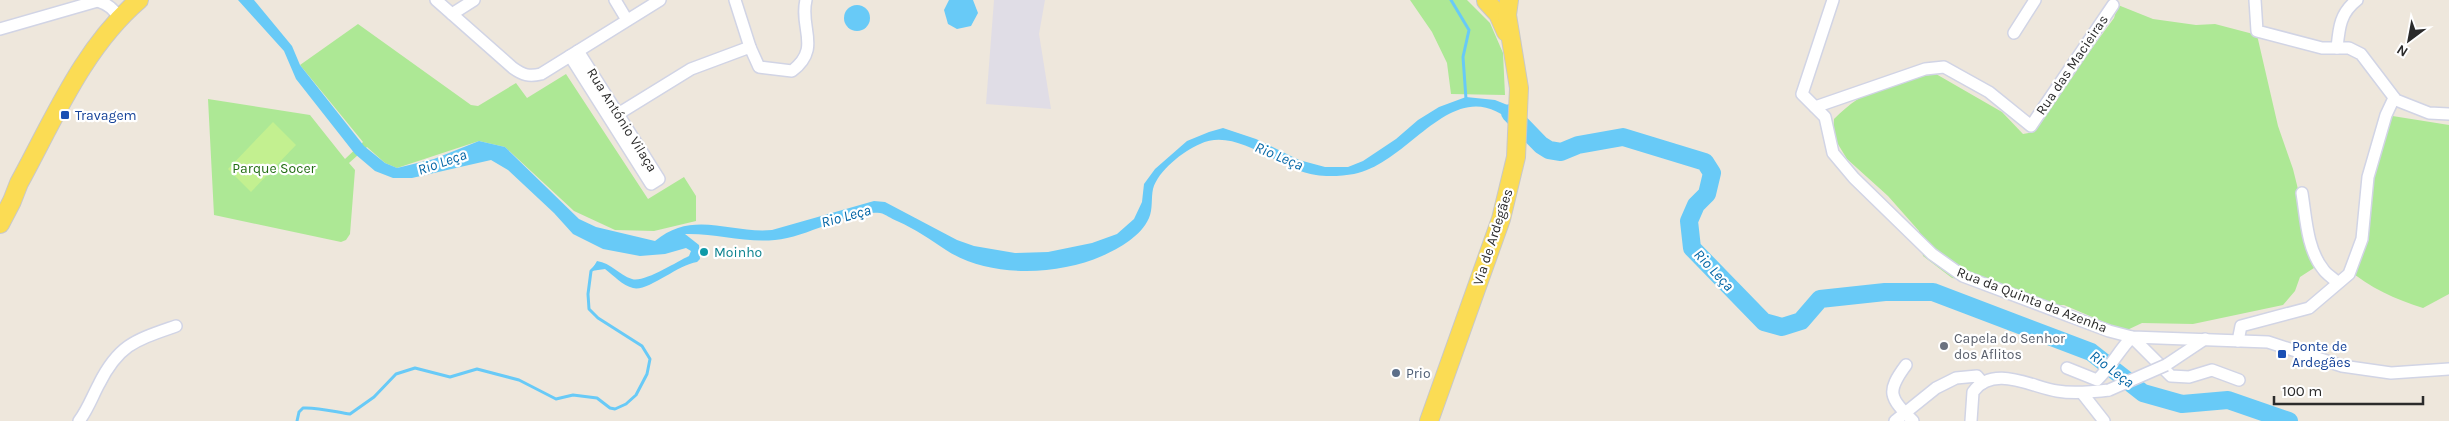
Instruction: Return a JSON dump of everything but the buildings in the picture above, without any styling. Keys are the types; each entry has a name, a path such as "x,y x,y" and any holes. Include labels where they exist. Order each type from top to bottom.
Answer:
{"main road":[{"name":"Via de Ardegães","path":"1488,0 1498,14 1512,45"},
{"name":"Via de Ardegães","path":"1429,421 1501,219 1516,158 1519,88 1508,15 1509,0"},
{"path":"0,224 19,183 82,68 101,39 128,9"},
{"path":"0,208 19,183"}],"street":[{"path":"0,29 99,0 116,12 128,9"},
{"path":"436,0 521,74 532,77 541,74 660,0"},
{"path":"452,14 474,0"},
{"path":"615,0 627,20"},
{"path":"735,0 750,47 759,67 792,71 803,63 810,40 806,0"},
{"name":"Rua da Quinta da Azenha","path":"1833,0 1802,94 1825,117 1833,153 1854,178 1948,267 1987,285 2109,331 2132,336 2268,342 2342,366 2391,373 2449,369"},
{"path":"2014,33 2035,0"},
{"path":"2255,0 2257,31 2322,48 2349,48 2361,54 2394,98 2429,113 2449,114"},
{"path":"2337,48 2342,15 2357,0"},
{"name":"Rua das Macieiras","path":"1815,107 1925,69 1944,67 1989,92 2031,126 2113,5"},
{"path":"618,114 691,69 750,47"},
{"name":"Rua António Vilaça","path":"574,54 618,114 659,179 651,184 574,54"},
{"path":"2238,341 2240,326 2309,308 2337,282 2349,274 2356,262 2365,224 2365,197 2368,177 2386,115 2394,98"},
{"path":"2302,193 2307,230 2314,253 2322,269 2337,282"},
{"path":"79,421 92,403 99,384 121,350 142,337 176,326"},
{"path":"2068,368 2097,380 2106,372 2122,347 2132,336 2171,376 2189,377 2212,370 2239,380"},
{"path":"1971,421 1973,392 1982,383 2001,378 2024,381 2058,391 2108,390 2166,365 2205,339"},
{"path":"1906,365 1893,384 1892,396 1913,421"},
{"path":"1895,421 1936,388 1956,378 1977,376 1982,383"},
{"path":"2082,392 2104,421"}],"shaded area":[{"path":"994,0 1045,0 1039,34 1051,109 986,104"}],"green space":[{"path":"1410,0 1467,0 1490,23 1503,53 1505,95 1451,94 1447,63 1432,32"},
{"path":"2118,5 2153,19 2196,25 2215,24 2257,35 2278,126 2293,169 2317,266 2300,277 2295,291 2283,305 2193,324 2142,323 2125,331 2064,305 2045,305 1971,281 1952,278 1923,256 1919,231 1888,196 1847,159 1833,136 1834,119 1857,100 1880,87 1906,79 1936,74 2002,112 2023,134 2034,132 2060,92 2114,18"},
{"name":"Parque Socer","path":"358,24 471,105 478,106 516,83 527,98 566,74 648,199 684,177 696,196 696,221 654,231 615,230 574,211 505,147 479,141 397,168 385,163 367,147 349,163 355,170 350,234 346,240 341,242 214,215 208,99 310,115 345,159 363,142 300,65"},
{"path":"2380,114 2449,125 2449,294 2423,308 2383,292 2364,282 2348,269 2367,213 2381,119"},
{"path":"273,122 296,145 251,192 228,169"}],"water":[{"path":"238,0 254,0 292,46 300,65 364,146 385,163 397,168 434,159 479,141 505,147 579,219 596,227 655,241 669,232 684,226 712,225 772,230 874,201 885,202 957,240 974,246 1015,253 1048,252 1092,243 1117,234 1134,219 1142,202 1144,184 1155,169 1187,141 1209,132 1223,128 1256,139 1299,160 1325,167 1348,167 1363,161 1396,139 1418,120 1439,107 1466,97 1495,100 1520,110 1518,128 1496,111 1475,107 1454,112 1435,123 1396,153 1375,166 1354,174 1345,175 1320,176 1302,172 1258,151 1229,141 1214,140 1200,144 1186,151 1160,175 1153,189 1149,218 1141,230 1123,245 1084,263 1044,270 1023,271 982,266 946,250 917,231 884,214 868,213 842,219 788,238 775,240 763,241 685,234 699,245 700,259 647,286 633,288 622,283 605,269 591,271 597,261 607,264 632,279 644,278 689,256 691,251 686,248 665,254 640,256 603,249 573,234 554,213 508,170 491,160 412,178 393,178 375,171 355,154 296,79 284,51"},
{"path":"949,0 973,0 978,13 971,26 957,29 948,24 944,10"},
{"path":"857,5 866,9 870,18 866,27 857,31 848,27 844,18 848,9"}],"waterway":[{"path":"1451,0 1469,30 1463,57 1466,99"},
{"name":"Rio Leça","path":"1510,113 1541,145 1549,150 1561,152 1578,145 1623,137 1705,162 1712,173 1707,194 1696,205 1689,221 1692,248 1764,322 1782,327 1801,321 1820,299 1885,292 1933,292 2091,352 2143,393 2182,404 2228,400 2289,421"},
{"path":"297,421 299,412 303,408 350,414 374,397 396,374 415,368 450,377 477,369 519,380 556,399 573,395 597,398 610,408 615,409 626,404 636,395 647,374 650,359 642,346 598,318 589,309 588,294 591,271 597,265"}],"place":[{"name":"Travagem","path":"65,115"},
{"name":"Moinho","path":"704,252"},
{"name":"Capela do Senhor dos Aflitos","path":"1944,346"},
{"name":"Ponte de Ardegães","path":"2282,354"},
{"name":"Prio","path":"1396,373"}]}
